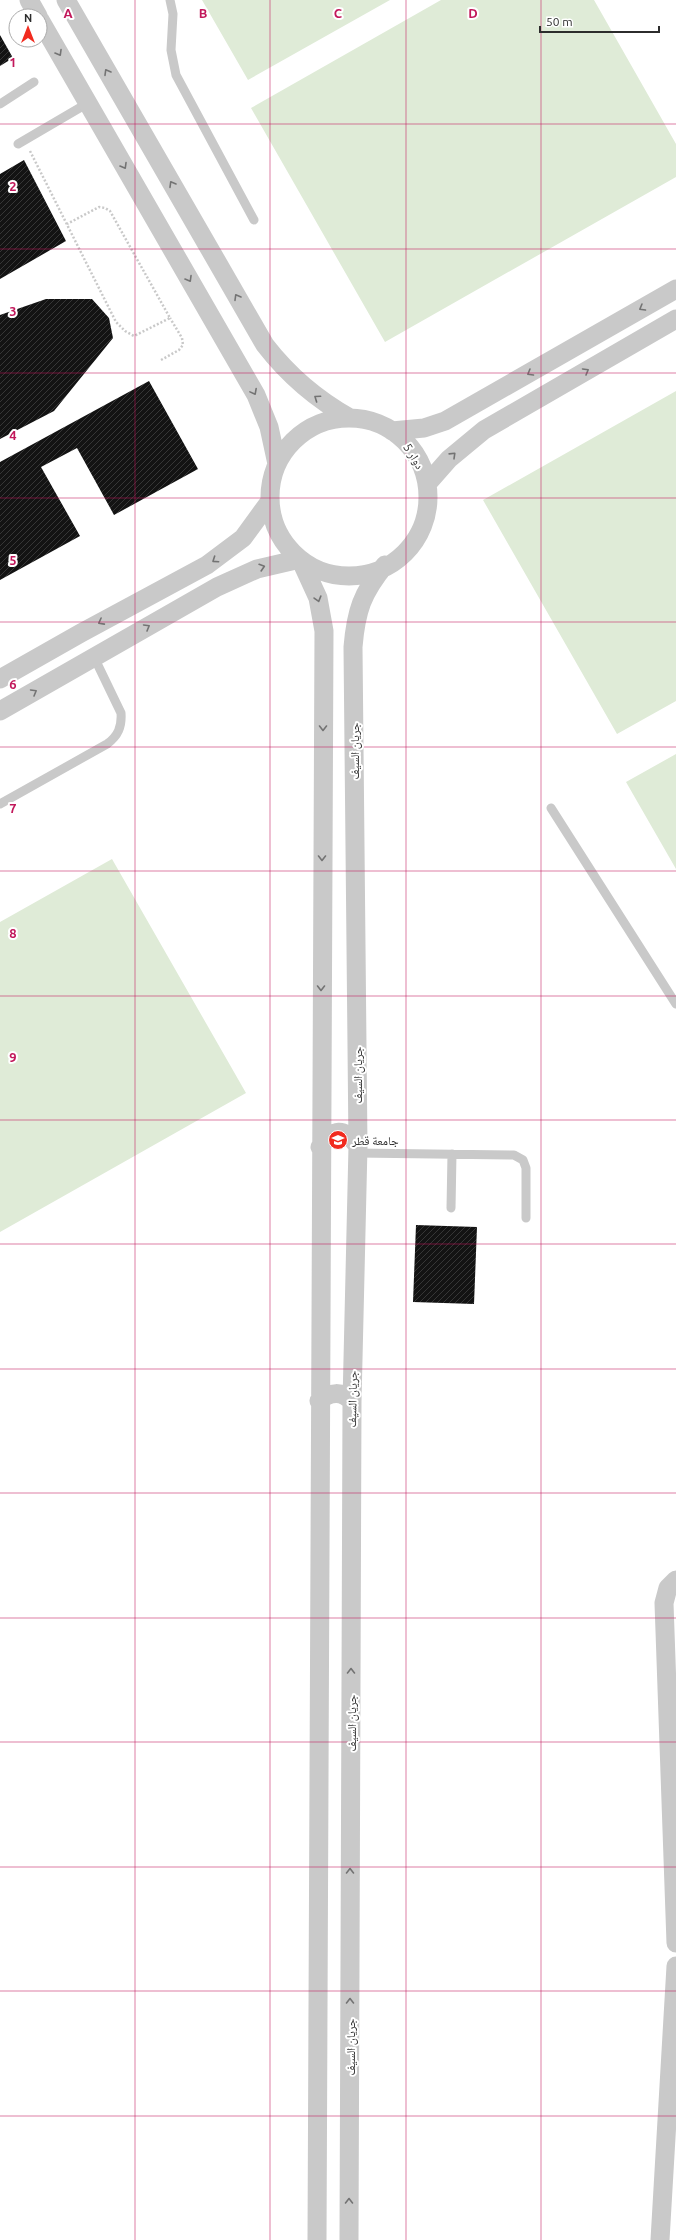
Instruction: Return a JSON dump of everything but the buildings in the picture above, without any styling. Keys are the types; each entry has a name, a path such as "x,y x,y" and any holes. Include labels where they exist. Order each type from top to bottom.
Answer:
{"street":[{"path":"66,0 265,345 279,363 300,384 330,407 350,418"},
{"path":"48,34 256,395 269,427 277,464"},
{"path":"392,431 424,428 450,419 676,289"},
{"path":"427,484 449,458 484,430 676,320"},
{"name":"دوار 5","path":"350,418 372,422 392,431 411,448 418,460 427,484 427,512 417,537 399,558 375,571 349,576 323,571 301,561 282,539 274,521 270,501 272,476 283,452 301,434 324,422 350,418"},
{"path":"0,679 81,633 207,565 243,538 270,501"},
{"path":"0,711 237,577 257,569 301,561 318,598 324,631 320,1147 317,2240"},
{"name":"جريان السيف","path":"349,2240 352,1402 357,1150 353,647 355,624 367,588 385,565"},
{"path":"81,633 94,657"},
{"path":"320,1147 329,1135 337,1132 343,1132 350,1136 357,1150"},
{"path":"320,1401 330,1394 340,1394 352,1402"},
{"path":"676,1580 668,1588 664,1603 676,1942"},
{"path":"660,2240 676,1966"}],"lane":[{"path":"170,0 173,14 171,50 176,75 254,220"},
{"path":"0,104 34,82"},
{"path":"22,142 88,103"},
{"path":"0,804 107,744 118,734 122,721 121,714 94,657"},
{"path":"551,808 676,1004"},
{"path":"357,1150 514,1155 522,1160 526,1168 526,1218"},
{"path":"451,1208 452,1154"}],"path":[{"path":"22,142 67,224 116,322 125,331 134,336 170,318"},
{"path":"67,224 99,207 110,211 182,338 184,344 179,350 161,360"}],"green space":[{"path":"202,0 390,0 248,80"},
{"path":"441,0 594,0 676,144 676,177 385,342 251,108"},
{"path":"676,391 676,701 617,734 483,500"},
{"path":"676,754 676,869 626,782"},
{"path":"112,859 246,1093 0,1232 0,922"}],"place":[{"name":"جامعة قطر","path":"338,1140"}]}
